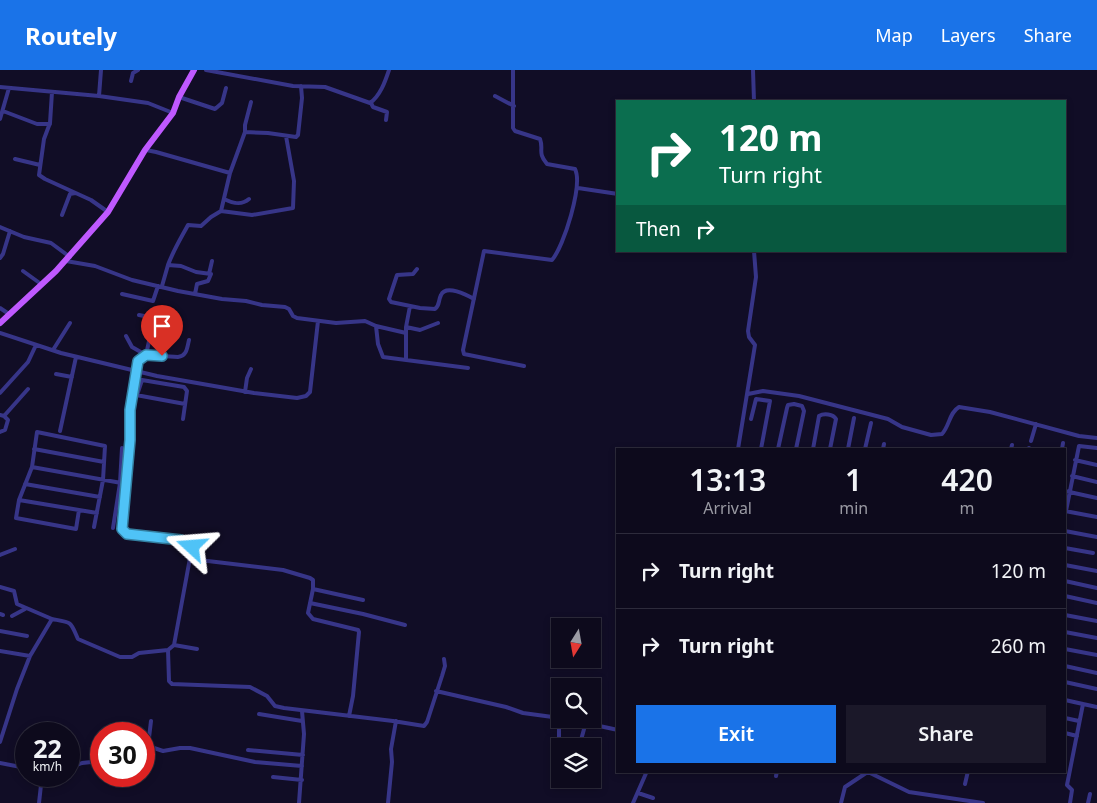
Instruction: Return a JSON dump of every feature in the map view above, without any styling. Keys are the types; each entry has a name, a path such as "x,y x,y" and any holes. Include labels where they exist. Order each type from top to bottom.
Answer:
{"main road":[{"path":"0,323 68,259 108,212 145,150 173,113 179,97 194,70"}],"street":[{"path":"99,96 101,70"},
{"path":"131,81 132,73 138,70"},
{"path":"206,70 293,86 325,88 371,103 373,107 387,112 386,120"},
{"path":"371,103 386,80 389,70"},
{"path":"513,70 514,106 512,124 515,131 540,139 541,154 547,164 574,169 578,188 554,259 550,260 485,250 479,270 463,352 524,366"},
{"path":"753,70 754,100"},
{"path":"245,132 293,138 298,135 302,106 301,86"},
{"path":"0,87 99,96 148,103 173,113"},
{"path":"0,119 9,88"},
{"path":"179,97 215,109 222,103 226,88"},
{"path":"52,92 50,124 44,139 39,175 99,205 108,212"},
{"path":"495,96 514,106"},
{"path":"221,211 230,173 245,132 251,102"},
{"path":"3,111 37,124 50,124"},
{"path":"122,294 153,301 168,265 170,255 179,243 188,225 201,226 211,216 221,211 252,215 293,208 294,181 286,136"},
{"path":"145,150 230,173"},
{"path":"15,159 40,165"},
{"path":"578,188 616,194"},
{"path":"62,215 70,194 75,193"},
{"path":"224,199 239,204 249,200"},
{"path":"0,227 24,238 51,243 68,259 95,266 132,280 222,299 246,300 262,305 285,307 295,317 336,323 365,321 376,326 406,333"},
{"path":"0,258 10,231"},
{"path":"738,448 756,345 749,337 748,331 756,277 754,252"},
{"path":"195,294 197,284 208,281 211,275 209,274 212,261"},
{"path":"168,265 181,266 196,272 209,274"},
{"path":"417,269 413,274 397,275 389,299 393,303 426,309 438,308 441,294 447,291 454,291 474,299"},
{"path":"23,271 42,285"},
{"path":"406,360 406,327 410,306"},
{"path":"0,308 9,314"},
{"path":"135,395 138,361 146,355 154,318 140,315"},
{"path":"0,333 76,357 136,371 245,392 297,398 309,395 313,377 318,321"},
{"path":"53,350 70,323"},
{"path":"406,327 420,330 438,323"},
{"path":"376,326 382,356 468,368"},
{"path":"426,329 430,333"},
{"path":"126,336 132,347 146,355 181,357 186,353 189,340"},
{"path":"150,339 168,342"},
{"path":"0,393 28,362 36,345"},
{"path":"60,431 76,357"},
{"path":"245,392 247,378 251,369"},
{"path":"56,374 72,377"},
{"path":"0,587 14,591 16,603 25,609 52,620 70,623 75,628 78,639 120,657 132,657 139,654 168,650 174,645 192,547 189,543 124,532 122,529 130,410 141,380 186,388 187,392 182,419"},
{"path":"0,432 5,430 8,423 7,418 2,415 28,389"},
{"path":"748,394 763,391 799,396 873,414 931,435 939,436 942,434 946,430 952,413 960,407 990,412 1079,436 1097,438"},
{"path":"135,395 185,404"},
{"path":"751,419 756,400 760,399 770,402 762,448"},
{"path":"778,448 788,405 794,404 802,406 804,411 796,448"},
{"path":"813,448 819,416 823,414 832,415 836,419 830,448"},
{"path":"848,448 854,418"},
{"path":"866,448 871,423"},
{"path":"1031,441 1036,424"},
{"path":"79,510 76,529 16,518 19,500 32,467 37,432 105,446 103,480 94,527"},
{"path":"1062,448 1063,443"},
{"path":"1097,448 1080,445 1067,491 1066,511 1097,517"},
{"path":"113,528 120,483 122,448"},
{"path":"34,449 104,462"},
{"path":"1075,460 1097,464"},
{"path":"32,467 126,484"},
{"path":"1072,476 1097,482"},
{"path":"25,484 100,497"},
{"path":"1067,491 1097,498"},
{"path":"19,500 97,514"},
{"path":"1066,531 1097,537"},
{"path":"1066,548 1093,553"},
{"path":"0,555 15,549"},
{"path":"191,559 283,570 313,580 308,613 310,617 358,630 359,632 353,696 349,716"},
{"path":"1066,565 1097,571"},
{"path":"1066,581 1097,588"},
{"path":"313,589 364,600"},
{"path":"1066,596 1097,603"},
{"path":"310,604 405,625"},
{"path":"12,616 25,609"},
{"path":"1066,615 1097,621"},
{"path":"0,742 30,656 52,620"},
{"path":"0,631 27,636"},
{"path":"1066,632 1097,638"},
{"path":"174,645 196,649"},
{"path":"1066,649 1097,655"},
{"path":"168,650 169,681 172,684 250,687 267,696 275,706 425,726 445,666 444,659"},
{"path":"0,651 30,656"},
{"path":"1066,666 1097,672"},
{"path":"1066,682 1097,689"},
{"path":"436,691 506,707 523,713 551,717"},
{"path":"1066,700 1097,707"},
{"path":"1070,803 1072,790 1067,785 1083,704"},
{"path":"299,803 304,734 302,711"},
{"path":"259,714 302,721"},
{"path":"1066,718 1079,721"},
{"path":"388,803 392,762 391,749 396,721"},
{"path":"601,726 616,730"},
{"path":"559,738 560,728"},
{"path":"1066,733 1077,736"},
{"path":"155,749 163,751 190,748 255,762 302,766"},
{"path":"248,750 303,755"},
{"path":"0,763 15,766"},
{"path":"633,803 646,773"},
{"path":"841,803 845,787 866,773"},
{"path":"869,773 909,792 982,803"},
{"path":"965,784 968,773"},
{"path":"273,777 302,780"},
{"path":"38,803 40,787"},
{"path":"638,793 653,798"},
{"path":"1088,803 1090,794"}],"route":[{"path":"162,356 146,355 138,361 130,410 130,440 122,529 127,534 181,540 189,543 192,547"}]}
